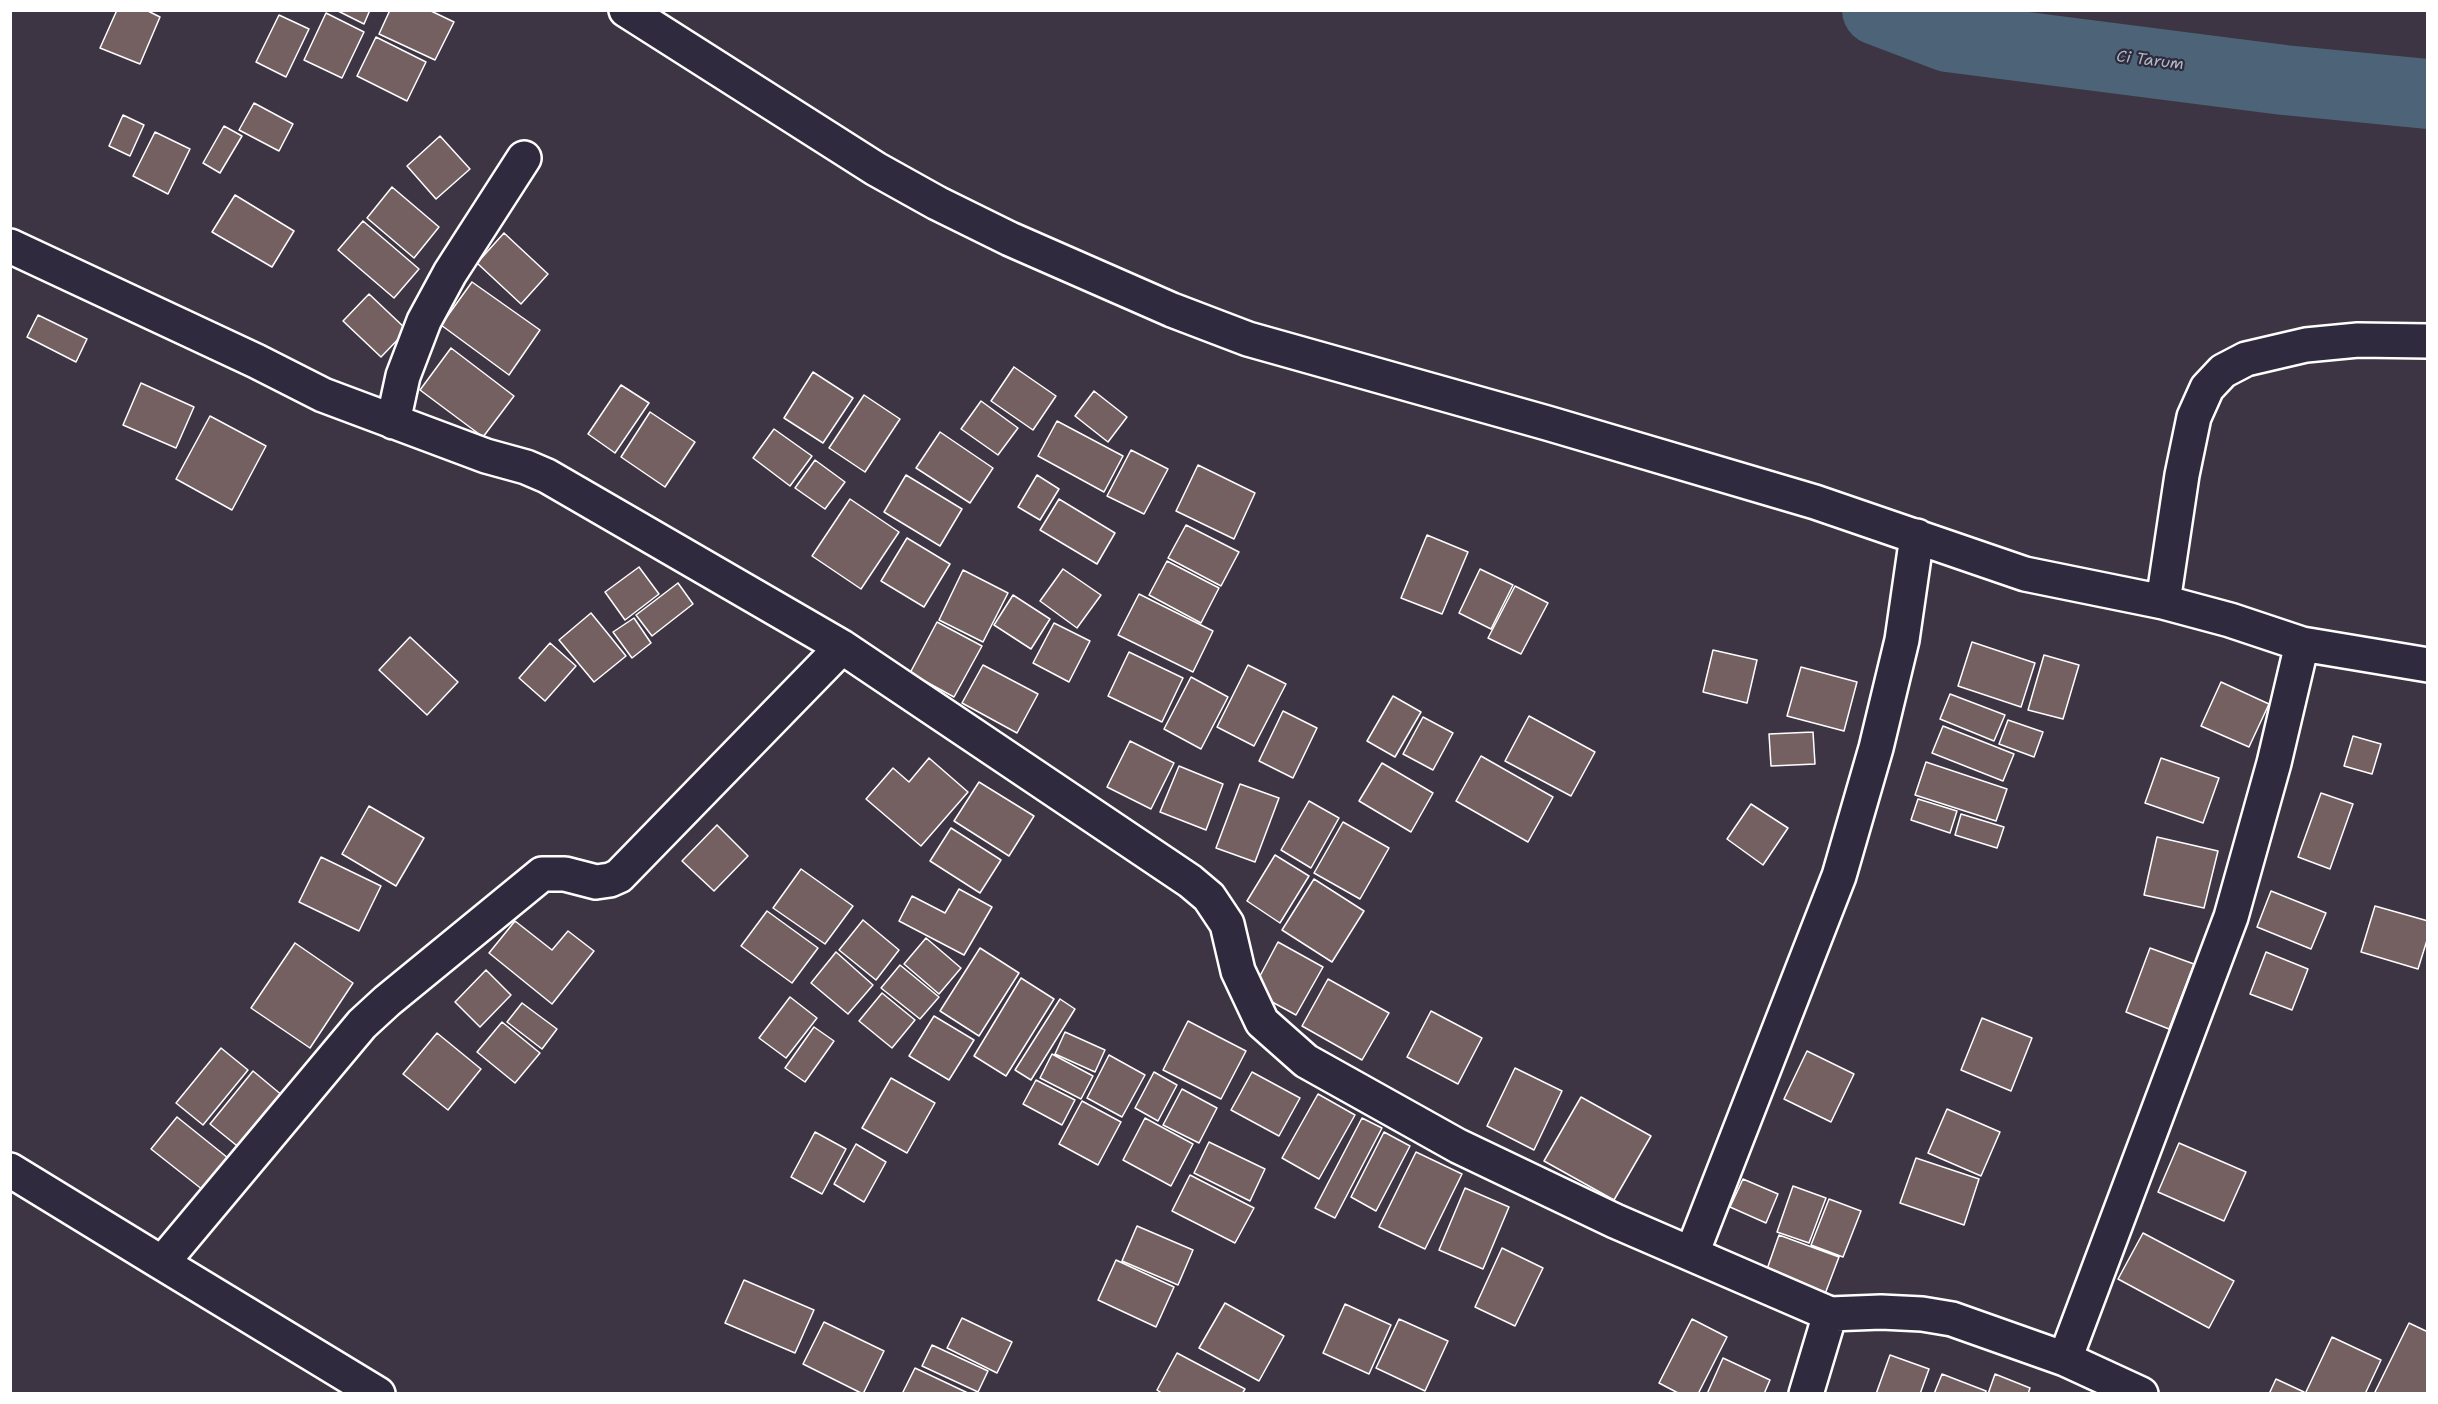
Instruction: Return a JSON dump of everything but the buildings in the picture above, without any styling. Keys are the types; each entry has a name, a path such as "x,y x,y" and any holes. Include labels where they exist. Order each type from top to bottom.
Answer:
{"street":[{"path":"626,10 876,169 937,203 1010,239 1173,310 1248,339 1547,423 1815,502 2025,573 2163,602 2230,620 2302,644 2427,665"},
{"path":"393,422 403,376 424,321 450,273 524,158"},
{"path":"10,246 256,361 323,395 486,456 526,466 547,476 842,647 1190,881 1209,897 1227,924 1238,971 1262,1022 1306,1061 1458,1146 1615,1221 1830,1314 1881,1312 1922,1314 1952,1319 2065,1359 2141,1394"},
{"path":"2163,602 2182,475 2194,417 2207,388 2223,371 2246,360 2306,345 2358,340 2427,341"},
{"path":"1692,1253 1839,876 1876,748 1902,640 1917,536"},
{"path":"2065,1359 2231,917 2274,763 2302,644"},
{"path":"162,1263 355,1033 387,1001 542,874 551,872 565,874 596,882 619,876 842,647"},
{"path":"10,1170 378,1394"},
{"path":"1806,1394 1830,1314"}],"waterway":[{"name":"Ci Tarum","path":"1877,10 1948,37 2284,80 2428,94"}]}
